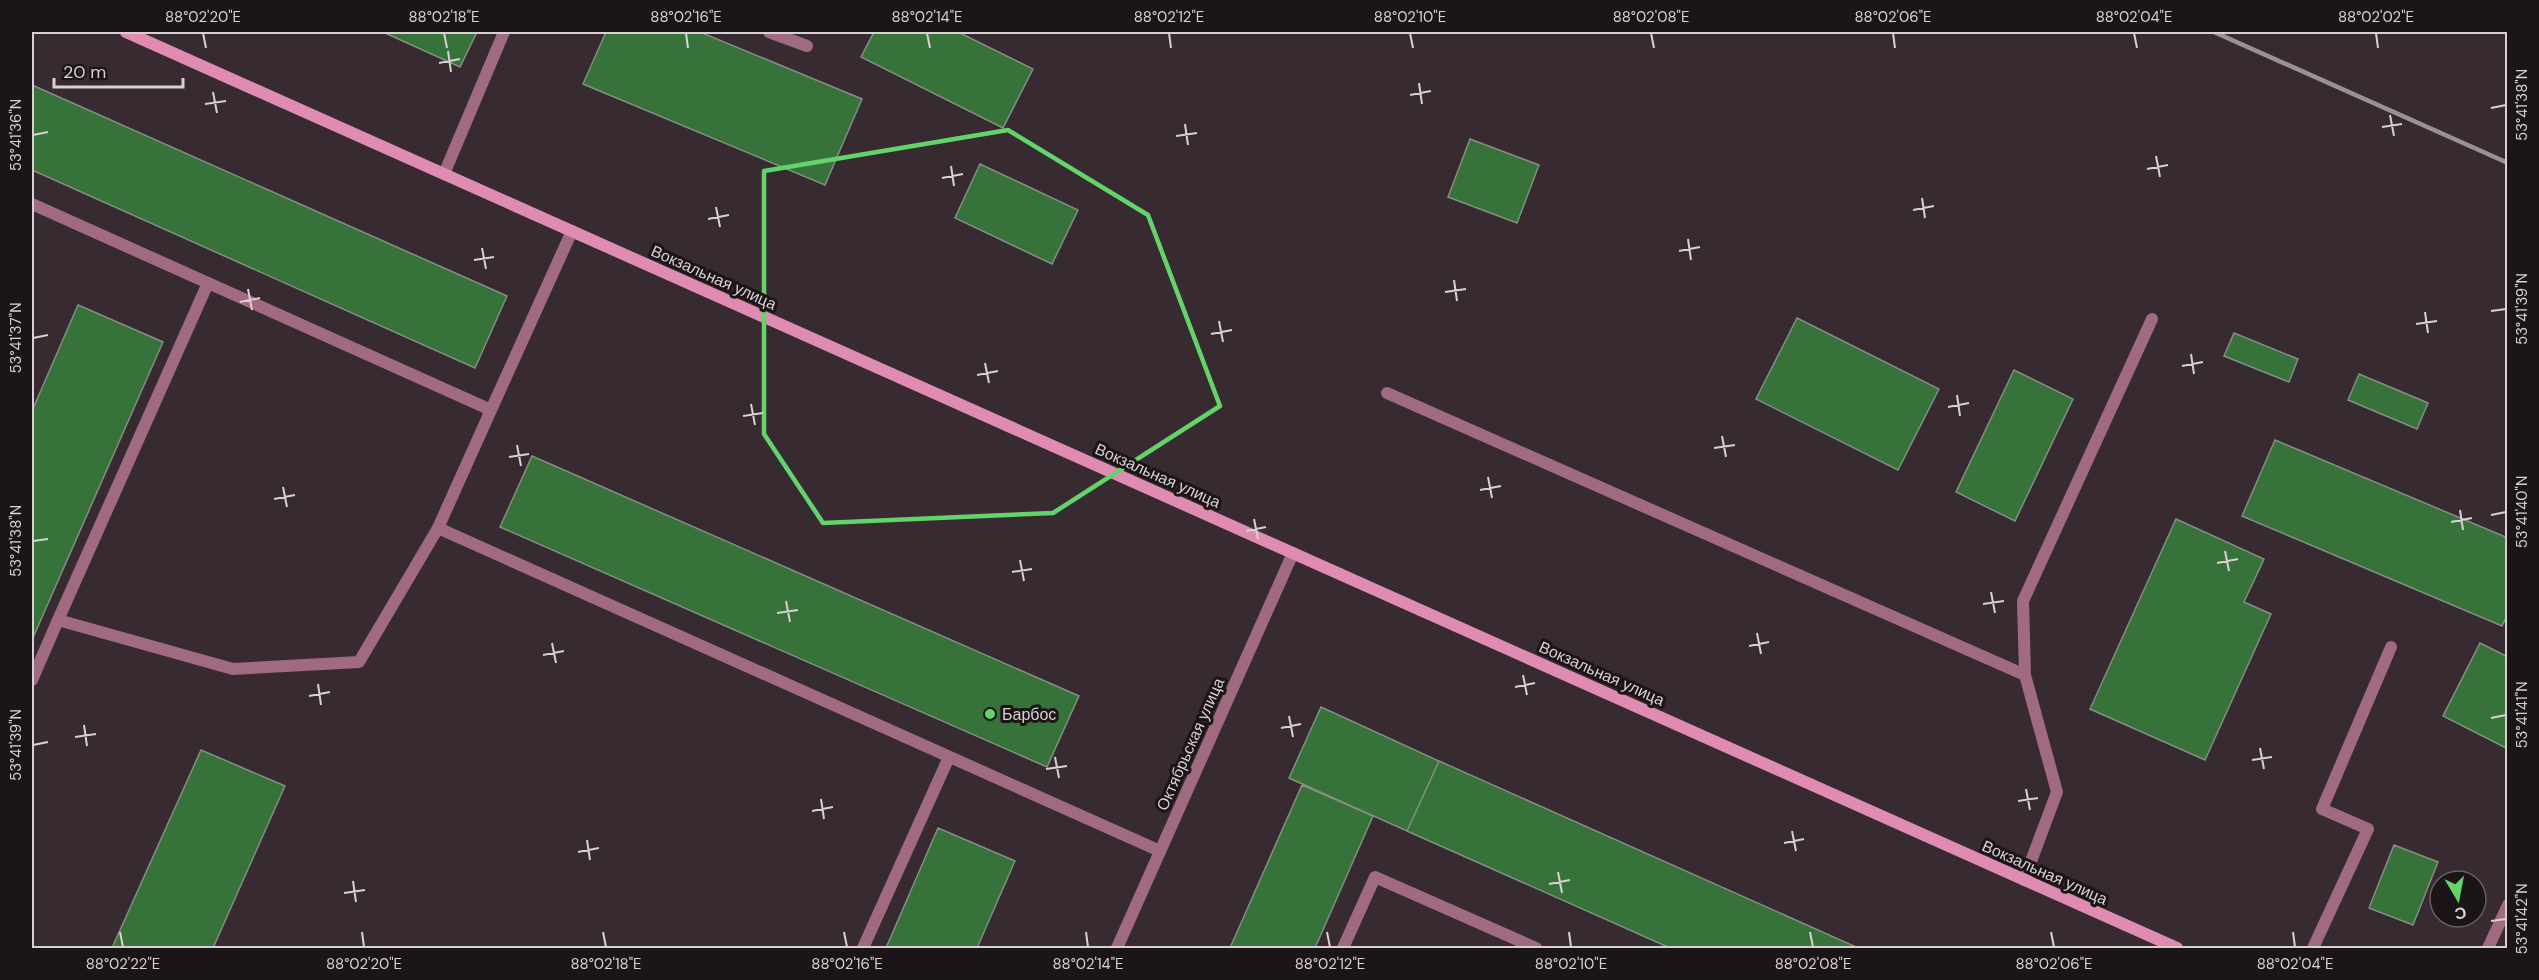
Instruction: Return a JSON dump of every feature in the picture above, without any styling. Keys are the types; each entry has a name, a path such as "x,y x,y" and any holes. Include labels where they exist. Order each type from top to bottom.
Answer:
{"main road":[{"name":"Вокзальная улица","path":"126,32 2177,948"}],"street":[{"path":"444,174 504,32"},
{"path":"769,32 807,46"},
{"path":"32,204 492,410"},
{"path":"58,620 233,669 359,662 438,528 572,231"},
{"path":"32,680 208,283"},
{"path":"2024,880 2057,792 2025,675 2023,601 2152,319"},
{"path":"1387,393 2025,675"},
{"path":"438,528 1160,852"},
{"name":"Октябрьская улица","path":"1117,948 1293,554"},
{"path":"2313,948 2368,829 2322,809 2391,647"},
{"path":"863,948 949,757"},
{"path":"1343,948 1375,876 1536,948"},
{"path":"2488,948 2508,905"}],"highlighted area":[{"path":"1008,130 1148,215 1220,406 1053,513 823,523 764,434 764,171"}],"building":[{"path":"383,32 477,32 460,67"},
{"path":"606,32 700,32 862,99 825,185 583,84"},
{"path":"874,32 958,32 1033,69 1003,128 861,57"},
{"path":"32,85 507,296 475,368 32,170"},
{"path":"1470,139 1539,165 1517,223 1448,197"},
{"path":"980,164 1078,210 1052,264 955,218"},
{"path":"78,305 163,342 32,640 32,411"},
{"path":"1797,318 1939,389 1898,470 1756,399"},
{"path":"2234,333 2298,359 2289,382 2224,356"},
{"path":"2014,370 2073,399 2015,521 1956,492"},
{"path":"2359,374 2428,403 2417,429 2348,400"},
{"path":"2275,440 2508,538 2508,613 2502,626 2242,516"},
{"path":"532,456 1079,696 1047,767 500,527"},
{"path":"2176,519 2264,559 2244,602 2271,614 2205,760 2090,709"},
{"path":"2480,643 2508,657 2508,749 2443,716"},
{"path":"1321,707 1439,761 1407,831 1289,778"},
{"path":"201,750 285,786 213,948 112,948"},
{"path":"1439,761 1854,946 1853,948 1670,948 1407,831"},
{"path":"1302,785 1373,816 1315,948 1230,948"},
{"path":"938,828 1015,861 977,948 886,948"},
{"path":"2394,845 2438,862 2435,869 2428,869 2428,887 2413,925 2369,908"}],"railway":[{"path":"2214,32 2508,163"}],"place":[{"name":"Барбос","path":"990,714"}]}
